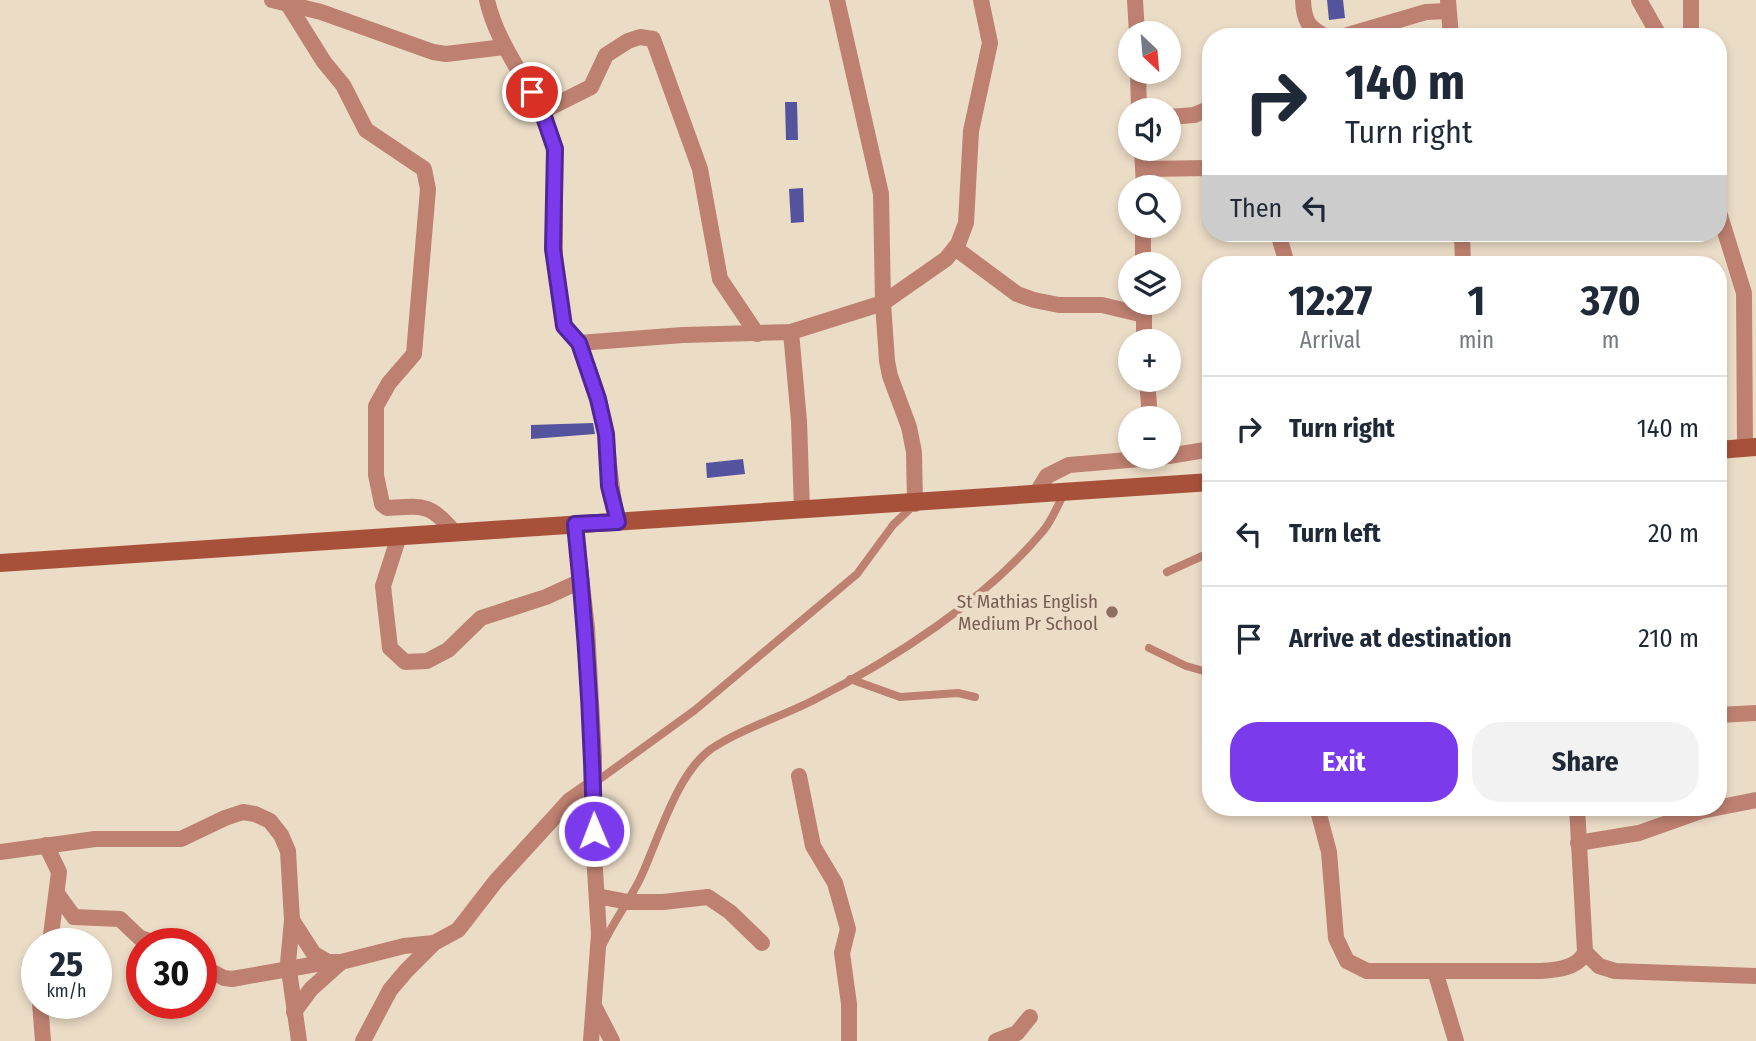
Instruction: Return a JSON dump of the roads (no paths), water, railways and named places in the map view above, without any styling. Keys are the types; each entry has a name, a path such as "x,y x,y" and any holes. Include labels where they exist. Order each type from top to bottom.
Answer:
{"main road":[{"path":"1727,449 1751,448"},
{"path":"0,563 915,504 1202,482"}],"street":[{"path":"272,0 321,12 433,52 446,54 504,47"},
{"path":"487,0 504,47 542,111 555,149 553,249 564,326 579,343 598,399 606,434 609,486 618,522"},
{"path":"838,0 881,194 883,303 890,376 909,427 914,452 915,504"},
{"path":"579,343 683,334 791,331 883,303 923,277 955,248 966,223 971,131 990,43 981,0"},
{"path":"1135,0 1136,21"},
{"path":"1303,0 1304,17 1311,28"},
{"path":"1639,0 1655,28"},
{"path":"1691,0 1691,28"},
{"path":"289,6 324,62 343,85 360,122 377,138 407,155 424,169 428,189 414,354 389,383 376,406 376,475 382,504 387,508 416,505 429,508 454,532"},
{"path":"1372,28 1448,6 1450,28"},
{"path":"542,111 591,87 606,55 628,41 640,37 653,39 700,169 720,279 757,334"},
{"path":"1181,116 1202,112"},
{"path":"1143,161 1144,175"},
{"path":"1144,169 1202,168"},
{"path":"1727,236 1736,264 1746,316 1751,448"},
{"path":"955,248 1017,294 1059,305 1118,307"},
{"path":"1727,264 1736,264"},
{"path":"791,331 799,421 802,510"},
{"path":"1181,454 1202,450"},
{"path":"1036,494 1047,476 1069,465 1118,460"},
{"path":"1155,469 1156,485"},
{"path":"575,524 590,678 598,956 592,1041"},
{"path":"399,536 383,586 390,648 405,662 418,663 437,657 481,618 547,597 581,581"},
{"path":"1727,715 1756,713"},
{"path":"799,776 814,846 835,883 848,929 842,953 849,1004 849,1041"},
{"path":"363,1041 390,990 434,943 464,923 496,881 570,800 593,784"},
{"path":"1727,806 1756,800"},
{"path":"0,852 95,839 181,839 225,818 243,813 255,814 270,821 281,835 288,851 292,920 289,968 299,1041"},
{"path":"1319,816 1329,852 1335,931 1341,952 1348,961 1367,971 1435,971 1556,970 1579,961 1584,952 1577,816"},
{"path":"1578,843 1639,834 1688,816"},
{"path":"46,845 59,872 52,928"},
{"path":"58,895 74,917 120,919 129,928"},
{"path":"597,896 626,902 663,902 708,897 730,912 762,943"},
{"path":"292,920 314,954 335,962"},
{"path":"217,974 232,979 335,962 404,946 434,943"},
{"path":"1584,952 1599,966 1615,971 1756,976"},
{"path":"293,1012 335,962"},
{"path":"1435,971 1457,1041"},
{"path":"594,1005 612,1041"},
{"path":"996,1041 1017,1033 1030,1017"},
{"path":"41,1019 43,1041"}],"lane":[{"path":"598,956 684,783 710,750 850,679 917,638 972,597 1045,529 1065,492"},
{"path":"593,784 695,710 857,574 893,525 915,504"},
{"path":"1167,572 1202,556"},
{"path":"1149,648 1186,666 1202,670"},
{"path":"850,679 900,696 958,693 975,697"}],"place":[{"name":"St Mathias English Medium Pr School","path":"1112,612"}]}
